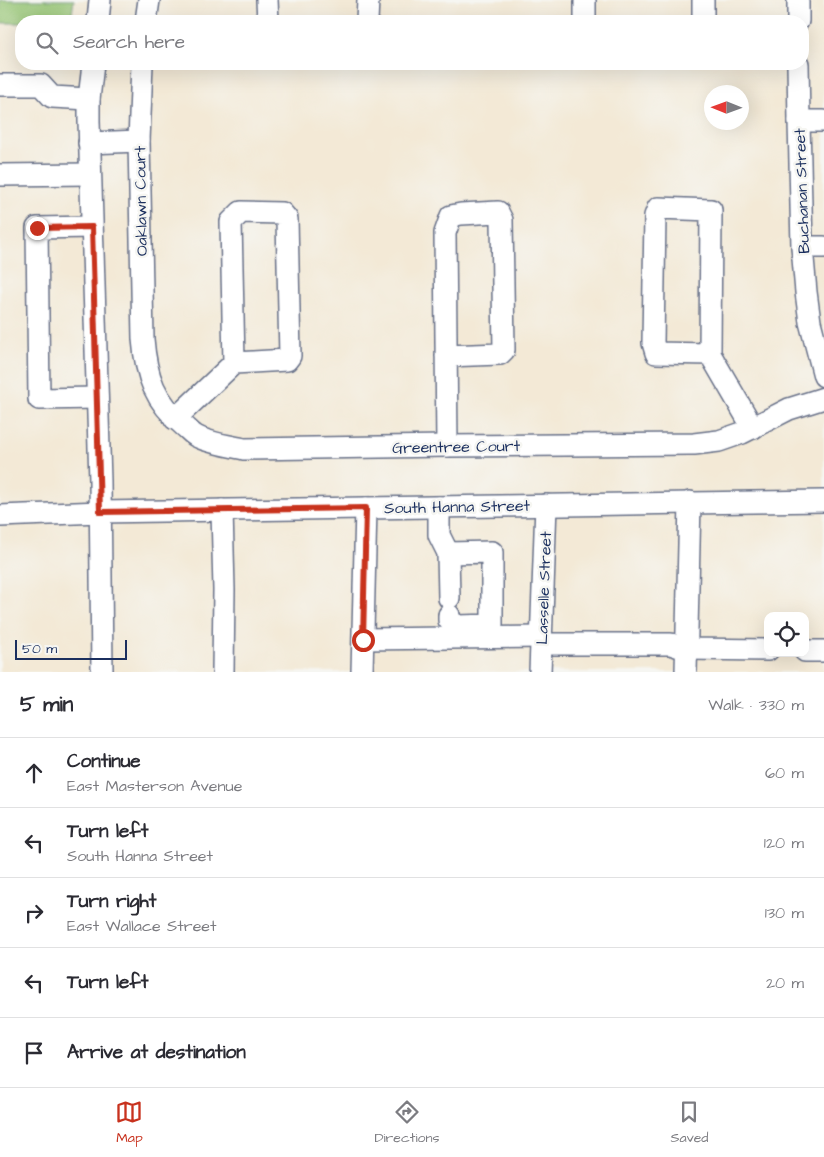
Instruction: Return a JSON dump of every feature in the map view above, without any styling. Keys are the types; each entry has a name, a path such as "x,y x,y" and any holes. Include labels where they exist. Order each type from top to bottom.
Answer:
{"street":[{"path":"99,15 100,0"},
{"path":"147,15 150,0"},
{"path":"267,0 268,15"},
{"path":"368,0 368,15"},
{"path":"585,0 585,15"},
{"path":"702,0 703,15"},
{"path":"798,0 798,15"},
{"path":"92,70 88,121 100,512 102,672"},
{"name":"Oaklawn Court","path":"142,70 139,141 143,339"},
{"name":"Buchanan Street","path":"798,70 802,246 806,292 817,324 824,376"},
{"path":"0,86 41,86 52,97 90,99"},
{"path":"799,122 824,121"},
{"path":"89,143 139,141"},
{"path":"0,175 90,174"},
{"path":"710,354 656,353 653,343 655,216 658,208 711,210 710,354 753,428"},
{"path":"175,419 234,363 287,360 290,356 287,220 282,213 241,212 231,222 234,363"},
{"path":"446,356 500,354 504,350 502,220 498,212 451,216 445,233 446,356 447,446"},
{"path":"92,227 37,228 40,398 97,398"},
{"path":"802,246 824,247"},
{"name":"Greentree Court","path":"143,339 145,360 150,380 158,397 175,419 196,436 244,449 694,444 718,441 742,433 789,409 824,398"},
{"name":"South Hanna Street","path":"0,516 100,512 824,501"},
{"path":"686,672 690,502"},
{"name":"Lasselle Street","path":"540,672 546,505"},
{"path":"439,507 438,535 448,553 449,620 458,626 492,625 492,552 448,553"},
{"path":"362,672 366,508"},
{"path":"222,510 224,590 223,672"},
{"path":"363,640 541,640 671,644 686,649 764,650"},
{"path":"809,651 824,652"}],"green space":[{"path":"0,0 74,0 72,15 15,15 15,23 0,23"}],"route":[{"path":"37,228 92,227 100,512 366,508 363,640"}]}
